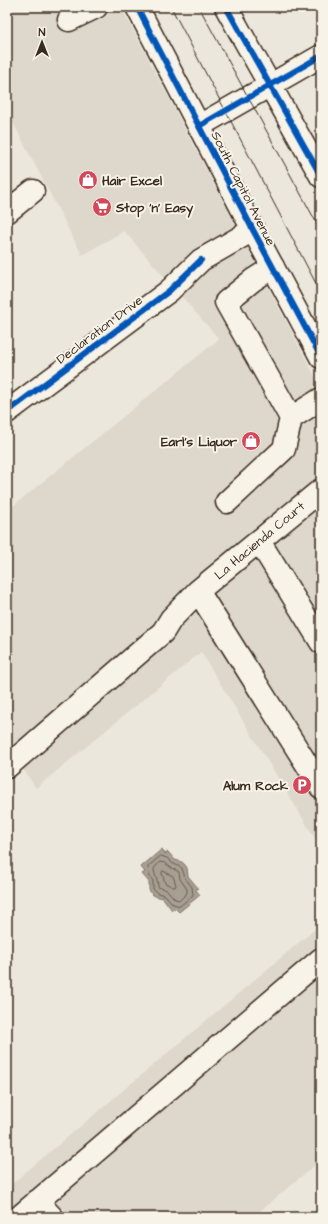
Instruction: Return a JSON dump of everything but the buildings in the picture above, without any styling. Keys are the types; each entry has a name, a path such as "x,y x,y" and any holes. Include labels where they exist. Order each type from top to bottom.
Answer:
{"main road":[{"path":"69,20 96,7"},
{"name":"South Capitol Avenue","path":"137,7 321,357"},
{"path":"226,7 321,176"},
{"path":"200,126 321,56"},
{"path":"7,212 33,191"},
{"name":"Declaration Drive","path":"7,412 169,291 201,260 253,230"},
{"path":"273,267 253,280 226,302 292,418"},
{"path":"227,502 284,449 292,418 321,399"},
{"name":"La Hacienda Court","path":"7,766 163,632 171,619 198,591 321,490"},
{"path":"260,541 321,642"},
{"path":"198,591 321,787"},
{"path":"19,1217 321,959"},
{"path":"37,1201 52,1217"}],"shaded area":[{"path":"7,7 121,7 321,388 321,848 201,652 36,788 7,746 7,511 219,339 124,231 82,255 7,111"},
{"path":"321,924 321,1160 253,1217 7,1217 7,1188"}],"water":[{"path":"162,849 165,854 168,852 175,860 182,862 185,865 188,876 198,888 196,890 200,895 179,912 175,908 172,910 163,898 152,894 149,890 149,882 142,874 145,872 141,867"}],"tram line":[{"path":"171,7 321,293"},
{"path":"199,7 321,231"}],"cycle path":[{"path":"137,7 321,357"},
{"path":"226,7 321,176"},
{"path":"199,126 321,56"},
{"path":"7,412 169,291 201,260"}],"place":[{"name":"Hair Excel","path":"88,180"},
{"name":"Stop 'n' Easy","path":"102,207"},
{"name":"Earl's Liquor","path":"251,441"},
{"name":"Alum Rock","path":"302,785"}]}
